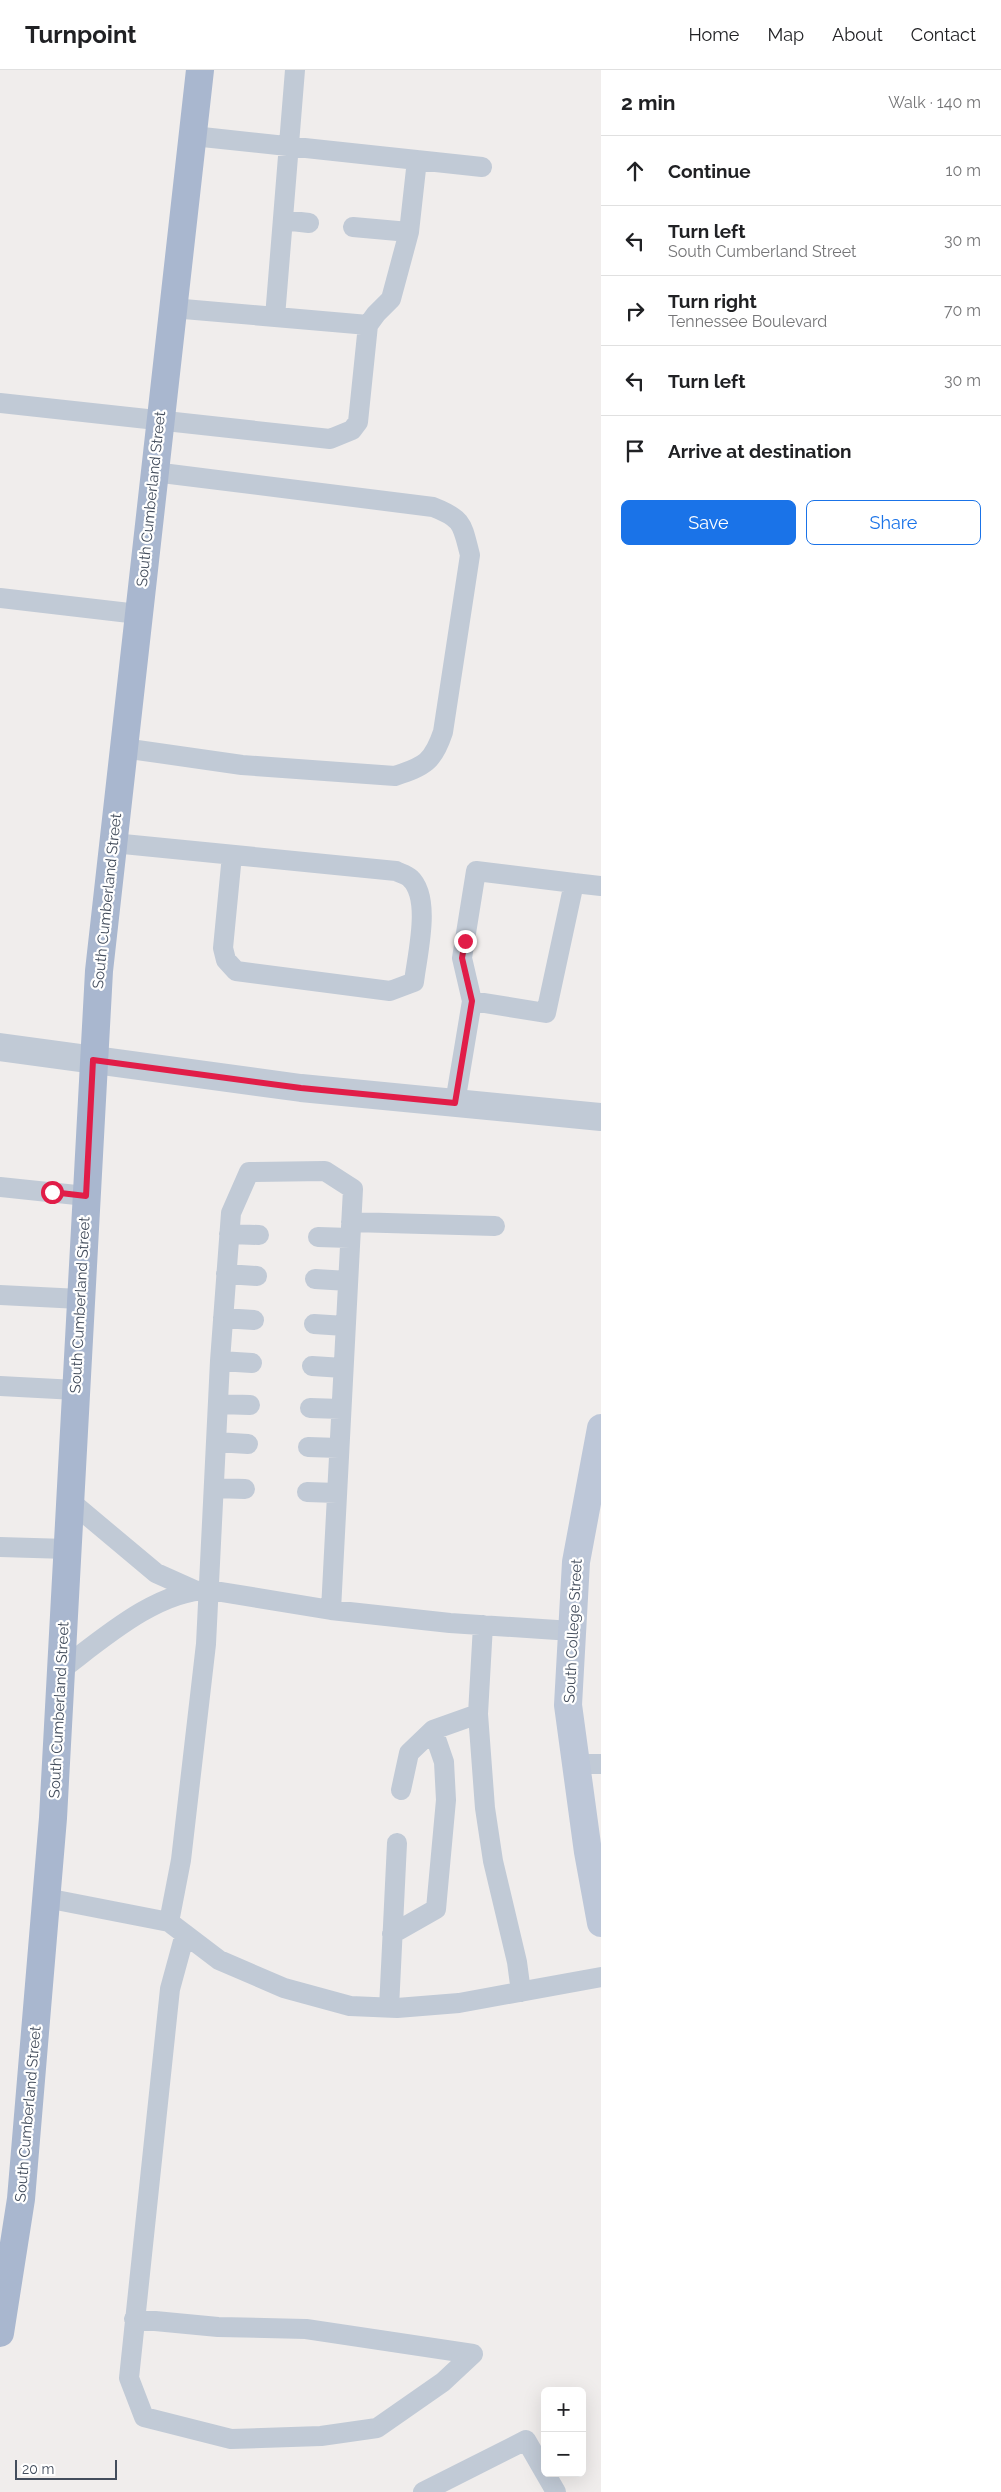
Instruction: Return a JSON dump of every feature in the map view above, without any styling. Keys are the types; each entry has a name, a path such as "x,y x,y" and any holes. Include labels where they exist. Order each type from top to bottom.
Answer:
{"main road":[{"name":"South Cumberland Street","path":"0,2333 21,2199 53,1818 99,971 200,70"},
{"name":"South College Street","path":"601,1428 576,1562 568,1705 589,1764 601,1923"}],"street":[{"path":"0,1047 301,1088 601,1118"}],"lane":[{"path":"274,317 295,70"},
{"path":"193,136 482,167"},
{"path":"0,403 330,439 347,433 358,422 368,325 391,299 409,232 417,160"},
{"path":"283,220 309,223"},
{"path":"353,227 409,232"},
{"path":"172,308 368,325"},
{"path":"123,748 242,764 395,776 418,768 436,753 443,732 470,555 464,530 455,515 433,508 154,472"},
{"path":"0,598 138,614"},
{"path":"113,843 396,871 409,877 417,887 423,905 414,982 404,988 390,991 236,970 226,960 223,948 232,855"},
{"path":"455,1103 472,1001 462,958 476,871 601,886"},
{"path":"472,1001 546,1012 574,883"},
{"path":"169,1922 181,1860 197,1701 206,1644 202,1590 214,1488 220,1361 231,1213 249,1172 325,1171 353,1189 331,1610"},
{"path":"0,1187 86,1196"},
{"path":"318,1237 350,1230 495,1226"},
{"path":"230,1234 259,1235"},
{"path":"226,1274 257,1276"},
{"path":"316,1279 348,1281"},
{"path":"0,1295 80,1299"},
{"path":"223,1318 254,1320"},
{"path":"314,1324 345,1326"},
{"path":"220,1361 252,1363"},
{"path":"312,1366 343,1368"},
{"path":"0,1386 76,1390"},
{"path":"218,1404 250,1405"},
{"path":"310,1408 341,1409"},
{"path":"216,1442 248,1444"},
{"path":"308,1447 339,1448"},
{"path":"214,1488 245,1489"},
{"path":"307,1492 337,1493"},
{"path":"70,1501 156,1573 202,1590 331,1610 483,1625 572,1630"},
{"path":"0,1547 67,1549"},
{"path":"61,1670 140,1611 202,1590"},
{"path":"483,1625 478,1714 485,1808 493,1862 517,1962 521,1992"},
{"path":"401,1790 409,1753 433,1730 478,1714"},
{"path":"392,1934 436,1909 446,1800 444,1762 433,1730"},
{"path":"389,2008 397,1843"},
{"path":"46,1898 169,1922 219,1960 284,1988 350,2006 389,2008 458,2003 601,1977"},
{"path":"134,2319 218,2327 306,2329 473,2354 443,2382 377,2428 322,2436 231,2439 144,2417 129,2378 134,2319 170,1989 185,1934"},
{"path":"423,2492 526,2440 541,2466"},
{"path":"547,2477 556,2492"}],"route":[{"path":"52,1192 86,1196 93,1060 301,1088 455,1103 472,1001 462,958 465,941"}]}
